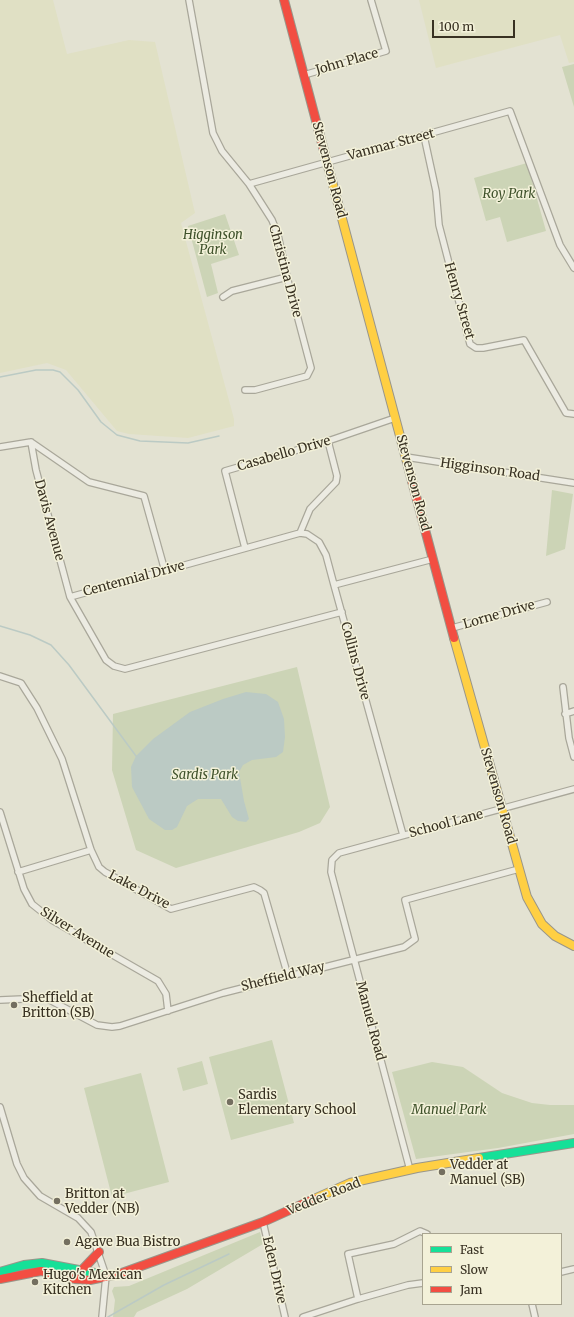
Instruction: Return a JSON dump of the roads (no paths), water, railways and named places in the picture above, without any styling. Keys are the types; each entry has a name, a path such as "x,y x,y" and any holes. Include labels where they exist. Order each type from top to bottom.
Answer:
{"street":[{"name":"Christina Drive","path":"189,0 213,133 222,150 249,184 272,220 278,235 287,277 311,368 310,373 306,376 255,390 245,390"},
{"name":"Stevenson Road","path":"284,0 433,559 529,902 538,919 555,936 574,946"},
{"name":"John Place","path":"304,75 386,51 371,0"},
{"name":"Vanmar Street","path":"249,184 510,111 560,244 574,268"},
{"name":"Henry Street","path":"424,136 436,191 439,225 470,344 476,348 483,348 524,340 566,413 574,414"},
{"path":"223,297 232,291 287,277"},
{"name":"Casabello Drive","path":"245,548 225,471 328,441 395,418"},
{"path":"328,441 337,476 336,482 310,509 300,533 307,534 319,542 326,555 334,585 433,559"},
{"path":"0,447 31,442 89,482 144,496 165,571"},
{"name":"Davis Avenue","path":"31,442 36,470 70,597"},
{"name":"Higginson Road","path":"406,458 574,483"},
{"name":"Centennial Drive","path":"300,533 70,597 106,660 114,666 125,669 342,612"},
{"name":"Collins Drive","path":"334,585 403,835"},
{"name":"Lorne Drive","path":"452,628 547,602"},
{"name":"Lake Drive","path":"0,676 21,683 37,708 62,759 95,861 105,872 171,908 254,887 260,890 264,893 288,976"},
{"path":"563,687 565,714 574,757"},
{"path":"565,714 574,711"},
{"name":"School Lane","path":"331,872 332,860 339,853 574,789"},
{"name":"Silver Avenue","path":"0,812 18,872 24,889 32,904 52,920 158,981 166,994 168,1011"},
{"path":"18,872 91,850"},
{"name":"Sheffield Way","path":"0,1000 38,997 46,998 103,1026 120,1026 213,995 404,947 415,939 405,900 519,869"},
{"name":"Manuel Road","path":"331,872 410,1170"},
{"path":"0,1107 17,1164 24,1178 40,1196 68,1211 87,1226 95,1241 106,1276 102,1317"},
{"name":"Vedder Road","path":"0,1279 41,1271 75,1279 90,1280 119,1274 142,1267 263,1222 350,1183 410,1170 574,1143"},
{"name":"Eden Drive","path":"263,1222 285,1317"},
{"path":"358,1299 348,1254 394,1244 420,1231 425,1233"},
{"path":"81,1271 99,1252"},
{"name":"Vedder Road","path":"0,1272 24,1265 42,1264 106,1276"},
{"path":"562,1272 574,1269"},
{"path":"303,1317 358,1299 408,1285 422,1283"},
{"path":"532,1305 535,1317"}],"waterway":[{"path":"0,377 36,370 53,370 60,372 78,390 101,422 117,435 140,441 188,443 219,436"},
{"path":"0,626 30,635 51,645 69,665 136,756"},
{"path":"108,1317 164,1285 229,1254"}],"place":[{"name":"Sheffield at Britton (SB)","path":"14,1005"},
{"name":"Sardis Elementary School","path":"230,1102"},
{"name":"Vedder at Manuel (SB)","path":"442,1172"},
{"name":"Britton at Vedder (NB)","path":"57,1201"},
{"name":"Agave Bua Bistro","path":"67,1242"},
{"name":"Hugo's Mexican Kitchen","path":"35,1282"}],"park label":[{"name":"Roy Park","path":"509,194"},
{"name":"Higginson Park","path":"213,242"},
{"name":"Sardis Park","path":"205,775"},
{"name":"Manuel Park","path":"449,1110"}]}
